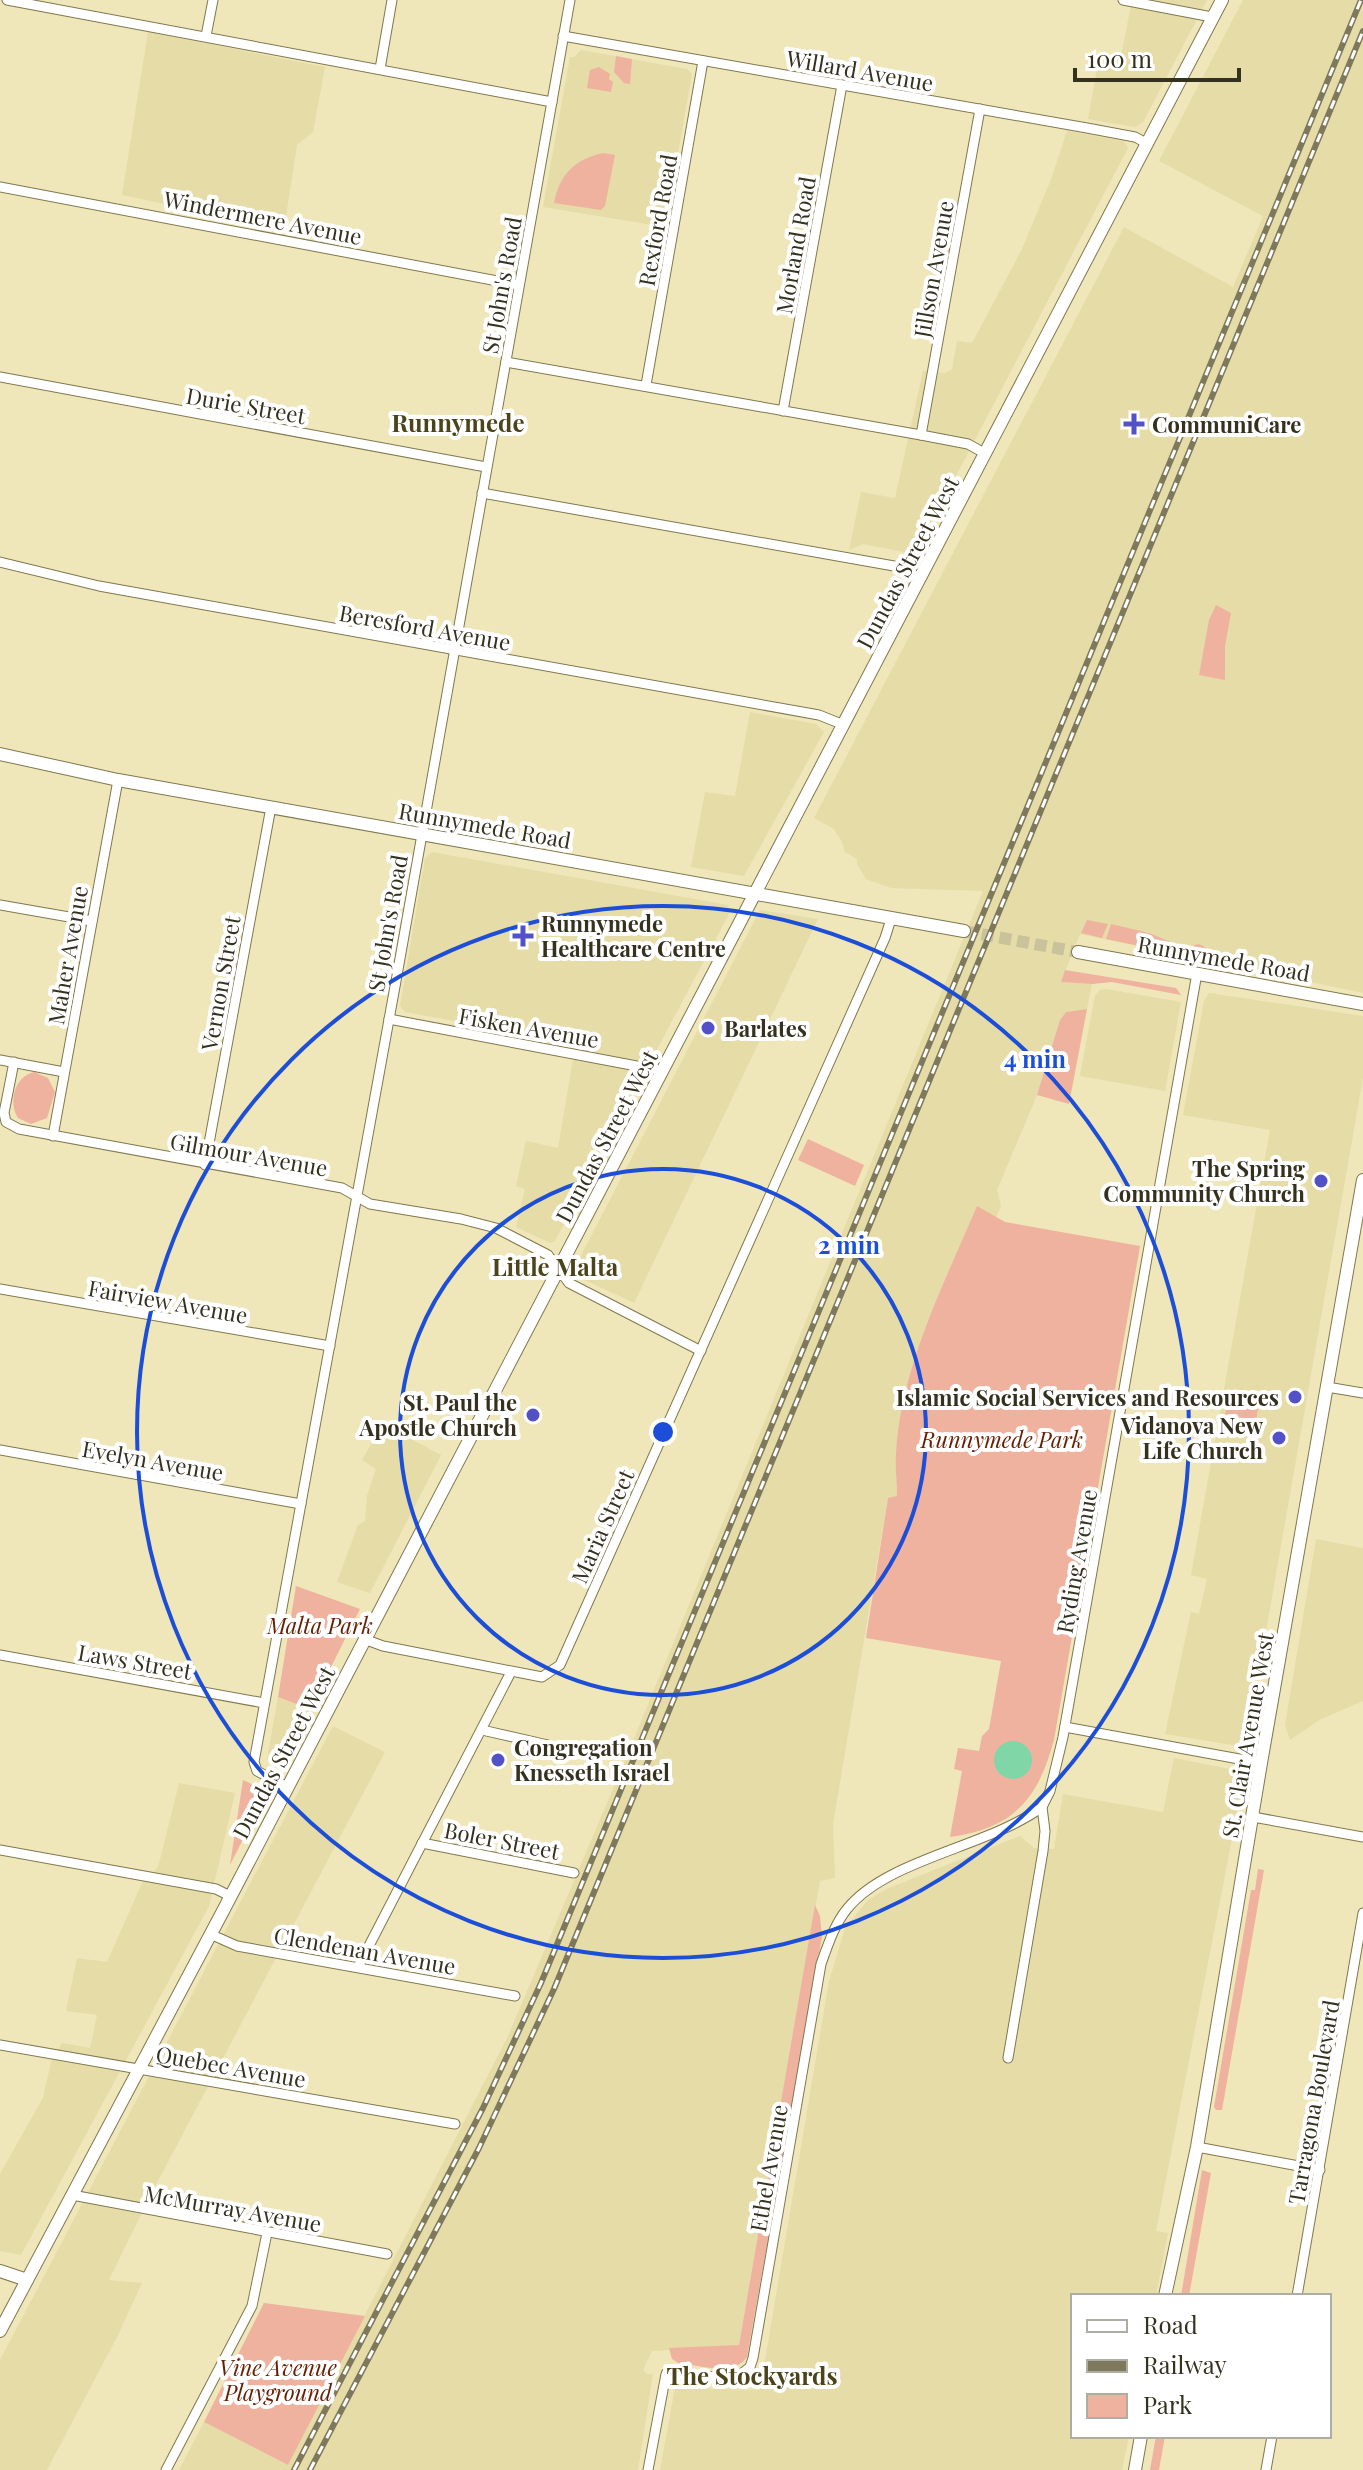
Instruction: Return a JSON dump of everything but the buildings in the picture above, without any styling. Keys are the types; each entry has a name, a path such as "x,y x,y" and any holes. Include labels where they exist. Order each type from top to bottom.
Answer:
{"main road":[{"name":"Dundas Street West","path":"0,2331 1222,0"},
{"name":"Runnymede Road","path":"0,754 118,780 964,931"},
{"name":"Runnymede Road","path":"1078,952 1363,1004"},
{"name":"St. Clair Avenue West","path":"1165,2294 1197,2147 1261,1763 1359,1224 1363,1180"},
{"path":"0,2271 27,2280"},
{"path":"1136,2468 1141,2438"}],"street":[{"path":"7,0 552,102"},
{"path":"206,36 213,0"},
{"path":"380,69 392,0"},
{"name":"St John's Road","path":"287,1787 257,1771 254,1762 570,0"},
{"path":"1123,0 1212,17"},
{"name":"Willard Avenue","path":"563,36 1124,135 1148,144"},
{"name":"Rexford Road","path":"646,385 703,61"},
{"name":"Morland Road","path":"783,411 842,85"},
{"name":"Jillson Avenue","path":"921,435 980,109"},
{"name":"Windermere Avenue","path":"0,187 519,285"},
{"path":"506,362 968,444 986,454"},
{"name":"Durie Street","path":"0,377 486,467"},
{"path":"482,493 894,566 921,578"},
{"name":"Beresford Avenue","path":"0,562 99,586 819,715 844,725"},
{"name":"Maher Avenue","path":"53,1136 118,780"},
{"name":"Vernon Street","path":"205,1165 271,807"},
{"path":"0,905 92,921"},
{"name":"Maria Street","path":"364,1639 377,1645 542,1677 560,1665 883,943 891,919"},
{"name":"Ryding Avenue","path":"1008,2058 1043,1851 1045,1831 1042,1807 1050,1791 1065,1727 1197,973"},
{"name":"Fisken Avenue","path":"389,1019 663,1071"},
{"path":"0,1060 64,1072"},
{"name":"Gilmour Avenue","path":"14,1062 5,1120 19,1129 342,1188 370,1204 496,1228 548,1255 569,1283 701,1351"},
{"name":"Fairview Avenue","path":"0,1289 330,1346"},
{"path":"1327,1387 1363,1393"},
{"name":"Evelyn Avenue","path":"0,1450 301,1504"},
{"name":"Laws Street","path":"0,1655 264,1703"},
{"path":"358,1967 511,1672"},
{"path":"1065,1727 1261,1763"},
{"path":"482,1730 561,1748"},
{"name":"Ethel Avenue","path":"648,2470 666,2374 736,2378 743,2374 753,2358 821,1964 836,1927 848,1908 866,1891 887,1878 1008,1830 1042,1807"},
{"path":"1253,1817 1363,1837"},
{"name":"Boler Street","path":"422,1843 574,1873"},
{"path":"0,1850 216,1889 230,1896"},
{"name":"Tarragona Boulevard","path":"1297,2294 1363,1913"},
{"name":"Clendenan Avenue","path":"210,1934 237,1946 515,1996"},
{"name":"Quebec Avenue","path":"0,2045 455,2124"},
{"path":"1197,2147 1320,2170"},
{"name":"McMurray Avenue","path":"72,2195 387,2254"},
{"path":"166,2470 252,2306 267,2233"},
{"path":"1266,2470 1272,2438"}],"shaded area":[{"path":"1132,0 1207,0 1143,122 1135,127 1088,119 1098,63 1119,67"},
{"path":"1243,0 1363,0 1363,993 1080,934 1061,982 1092,984 1087,1009 1066,1012 1060,1020 1037,1095 997,1190 1001,1206 996,1218 989,1214 941,1292 905,1398 896,1453 897,1497 888,1498 833,1824 835,1878 820,1881 739,2345 652,2351 643,2370 653,2374 638,2470 179,2470 204,2422 288,2465 508,2036 621,1770 983,891 891,888 866,879 857,859 845,852 834,829 814,818 1124,227 1233,287 1263,216 1159,161"},
{"path":"148,32 325,67 313,132 297,145 284,229 122,195"},
{"path":"581,50 687,69 692,74 665,227 543,207 570,57"},
{"path":"1067,131 1124,141 1128,148 915,554 863,544 849,550 861,492 895,498 923,371 945,373 952,369 957,341 972,343 1022,249"},
{"path":"750,712 816,724 824,732 744,876 691,867 705,792 735,796"},
{"path":"432,852 728,905 730,912 555,1241 550,1243 516,1227 525,1189 516,1186 526,1141 558,1148 573,1059 582,1061 584,1045 405,1012 400,1006 425,858"},
{"path":"760,910 818,919 634,1303 578,1277 574,1269"},
{"path":"1106,989 1181,1002 1165,1091 1080,1076 1095,995"},
{"path":"1209,993 1363,1016 1363,1078 1262,1654 1246,1739 1244,1745 1239,1746 1165,1734 1191,1612 1199,1614 1207,1579 1191,1575 1270,1130 1183,1115 1204,1001"},
{"path":"383,1424 441,1455 370,1593 337,1582 358,1525 365,1521 367,1496 376,1469 362,1460"},
{"path":"1316,1539 1363,1548 1363,1701 1319,1720 1290,1740 1285,1725"},
{"path":"278,1697 310,1709 281,1764 267,1759"},
{"path":"333,1726 385,1752 150,2196 109,2280 142,2283 47,2470 0,2470 0,2360"},
{"path":"1013,1741 1027,1746 1032,1760 1027,1774 1013,1779 999,1774 994,1760 999,1746"},
{"path":"1174,1758 1240,1771 1244,1777 1156,2231 1168,2233 1156,2294 1071,2294 1071,2438 1129,2438 1122,2470 660,2470 675,2388 760,2390 829,1981 845,1928 868,1900 886,1889 1020,1836 1034,1848 1054,1849 1063,1794 1163,1812"},
{"path":"179,1783 235,1793 209,1906 21,2255 0,2251 0,2174 43,2098 51,2062 62,2043 90,2048 97,2015 66,2011 77,1958 107,1962 142,1883 158,1867"}],"green space":[{"path":"616,56 632,59 630,84 624,83 614,72"},
{"path":"599,67 610,74 609,79 613,82 611,92 587,88 590,70"},
{"path":"603,153 615,155 605,206 601,210 554,203 564,176 584,159"},
{"path":"1216,605 1231,613 1225,646 1225,680 1199,675 1209,620"},
{"path":"1087,920 1108,924 1102,938 1081,933"},
{"path":"1111,924 1149,933 1190,950 1199,944 1208,949 1209,956 1202,959 1106,939"},
{"path":"1065,970 1176,988 1181,995 1112,982 1061,982"},
{"path":"1087,1009 1069,1104 1037,1095 1060,1020 1066,1012"},
{"path":"34,1072 48,1078 55,1092 47,1118 31,1124 18,1118 13,1098 22,1079"},
{"path":"808,1139 864,1165 855,1186 798,1160"},
{"name":"Runnymede Park","path":"977,1206 1005,1222 1140,1246 1048,1761 1031,1794 1007,1818 972,1833 950,1837 962,1771 954,1769 958,1748 979,1751 982,1736 989,1729 1001,1661 866,1638 888,1498 897,1496 896,1453 906,1389 926,1326"},
{"path":"1230,1392 1260,1398 1256,1420 1225,1415"},
{"name":"Malta Park","path":"296,1586 360,1609 310,1709 278,1697"},
{"path":"243,1780 265,1790 266,1794 230,1865"},
{"path":"1258,1869 1264,1870 1222,2110 1216,2110 1214,2107 1251,1890 1255,1890"},
{"path":"815,1905 820,1916 822,1937 747,2357 733,2367 725,2368 678,2363 672,2359 669,2348 739,2345"},
{"path":"1202,2170 1211,2173 1189,2294 1181,2294"},
{"name":"Vine Avenue Playground","path":"264,2303 365,2316 288,2465 204,2422"},
{"path":"1156,2438 1165,2438 1159,2470 1150,2470"}],"tunnel":[{"path":"964,931 1078,952"}],"railway":[{"path":"294,2470 483,2108 541,1983 1361,0"},
{"path":"310,2470 479,2148 554,1989 1363,31"}],"place":[{"name":"CommuniCare","path":"1134,424"},
{"name":"Runnymede Healthcare Centre","path":"523,936"},
{"name":"Barlates","path":"708,1028"},
{"name":"The Spring Community Church","path":"1321,1181"},
{"name":"Islamic Social Services and Resources","path":"1295,1397"},
{"name":"St. Paul the Apostle Church","path":"533,1415"},
{"name":"Vidanova New Life Church","path":"1279,1438"},
{"name":"Congregation Knesseth Israel","path":"498,1760"}],"district":[{"name":"Runnymede","path":"458,422"},
{"name":"Little Malta","path":"555,1266"},
{"name":"The Stockyards","path":"752,2375"}]}
